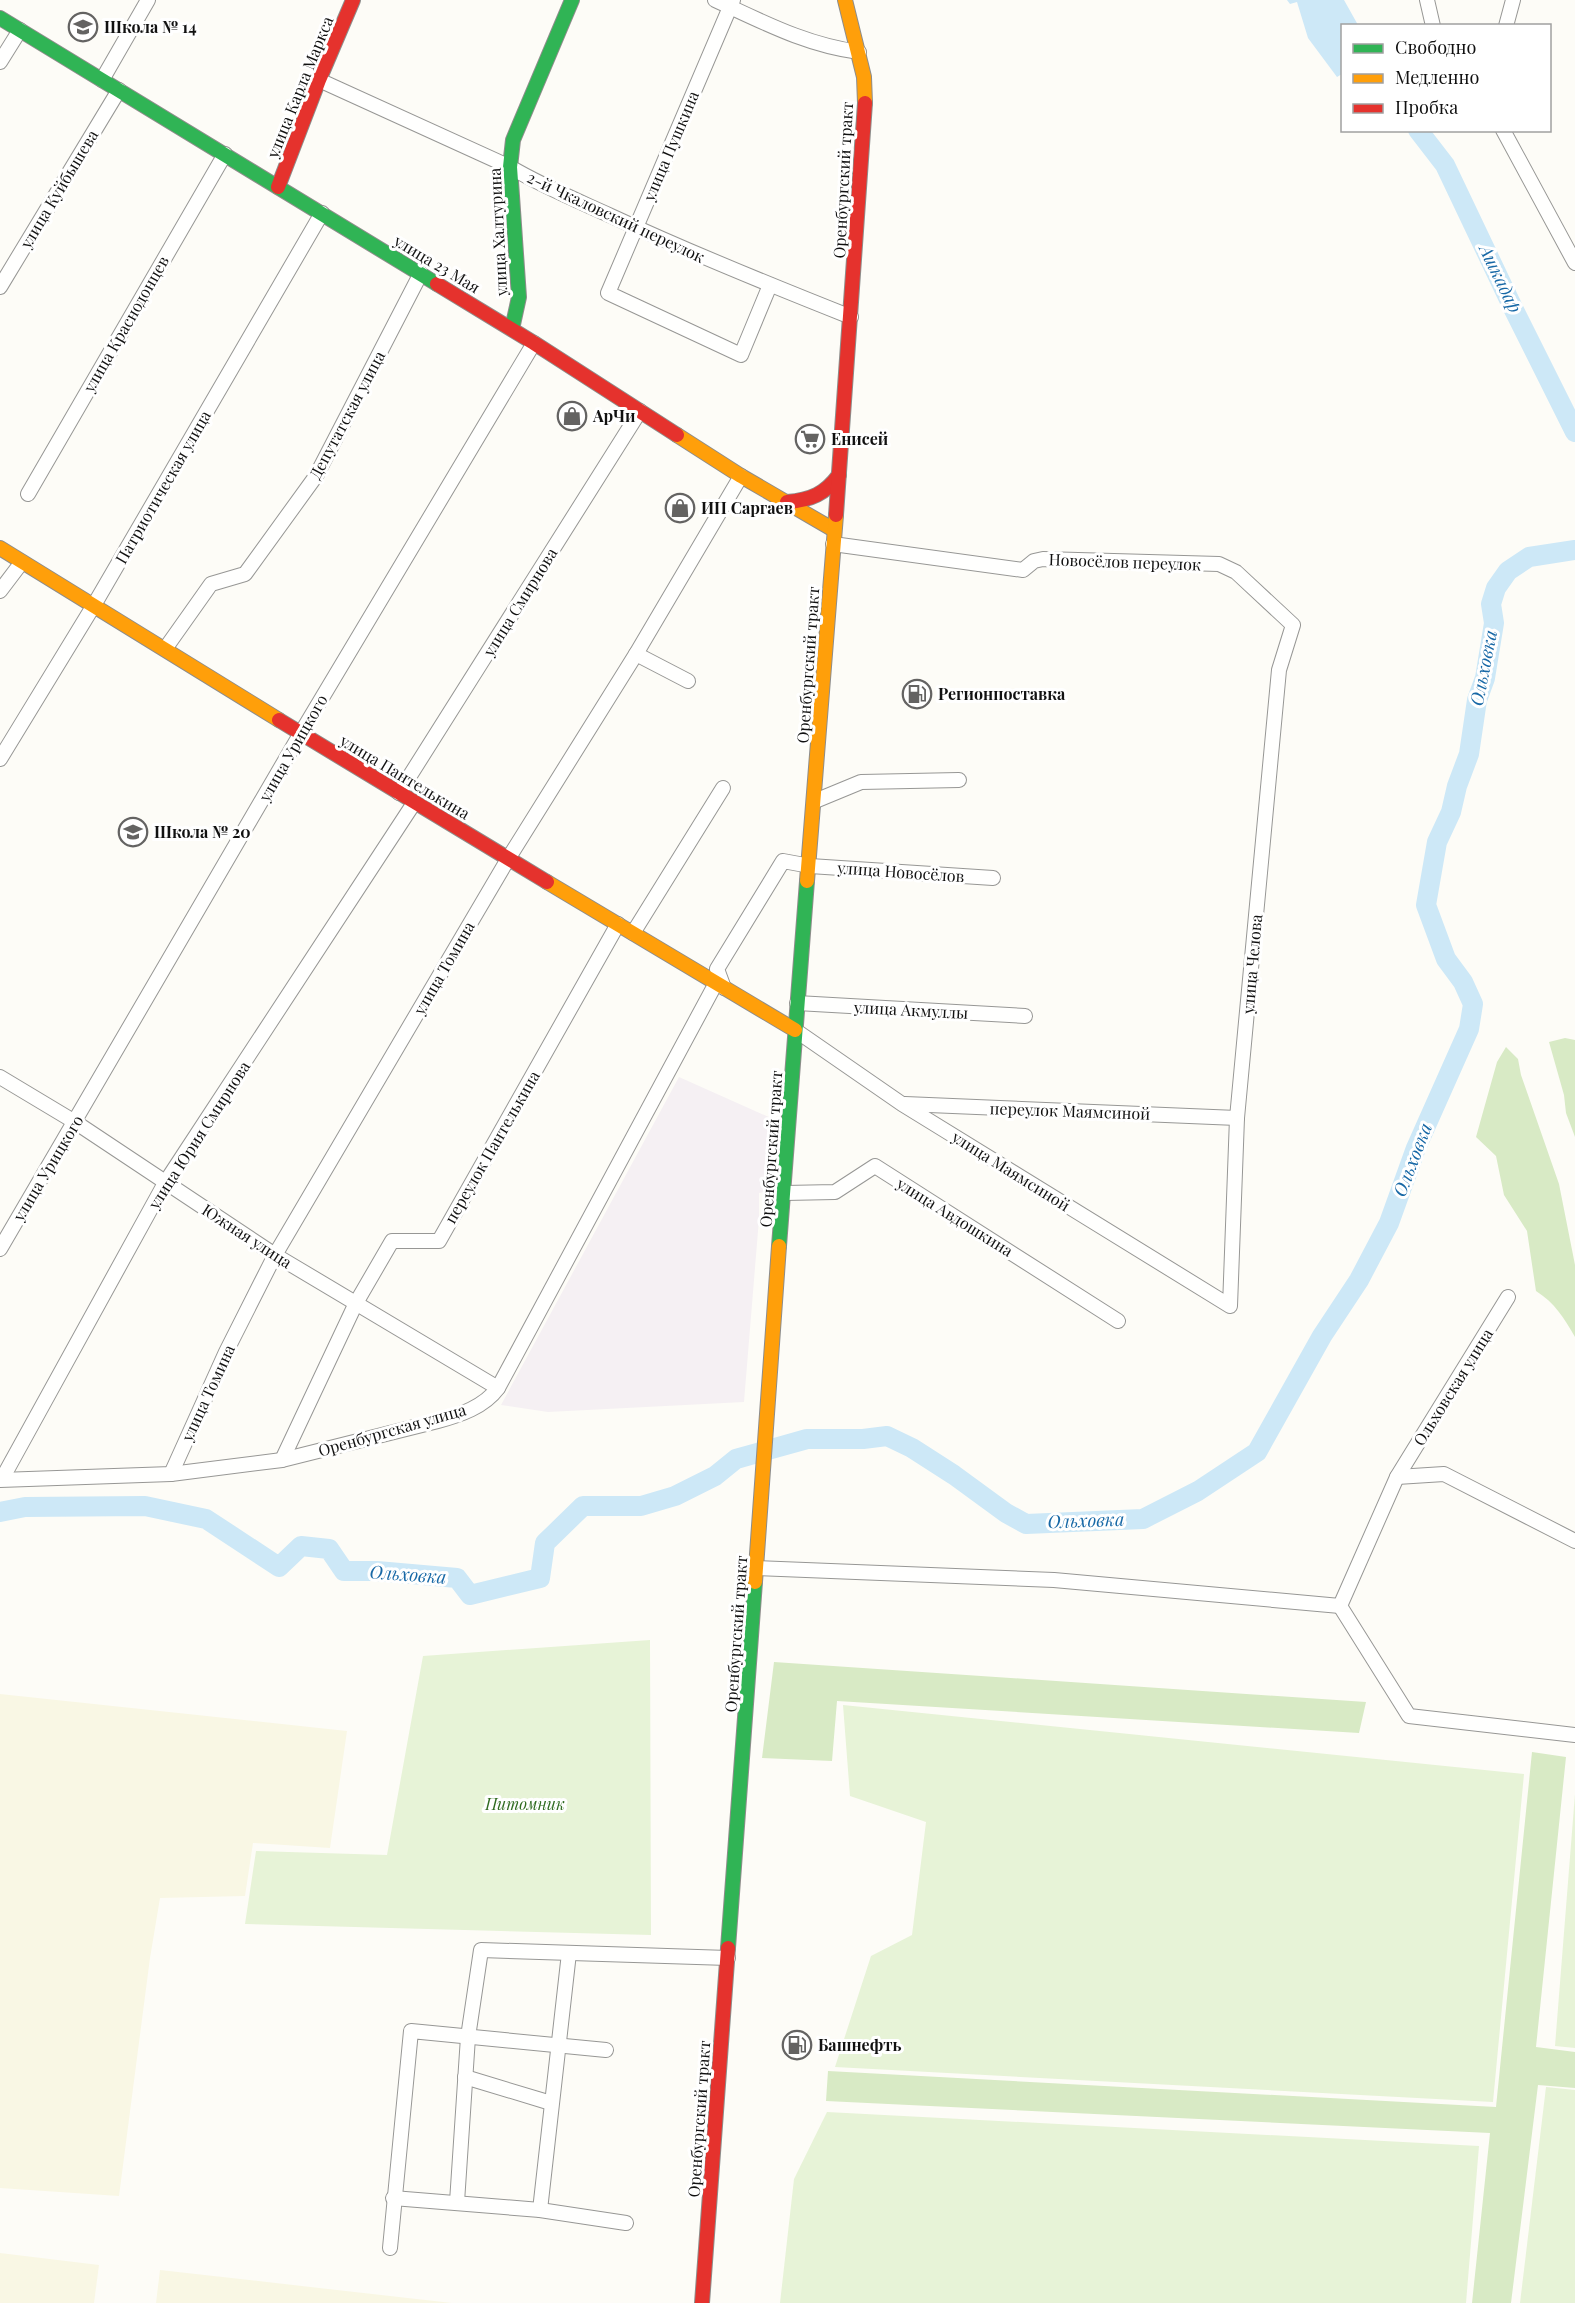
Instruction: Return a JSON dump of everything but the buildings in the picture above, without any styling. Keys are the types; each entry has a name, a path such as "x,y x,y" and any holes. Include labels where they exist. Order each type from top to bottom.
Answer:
{"main road":[{"name":"улица Карла Маркса","path":"278,187 353,0"},
{"name":"улица Халтурина","path":"512,329 519,297 510,167 513,140 572,0"},
{"name":"Оренбургский тракт","path":"702,2303 865,104 864,77 845,0"},
{"name":"улица 23 Мая","path":"0,18 421,273 741,476 834,530"},
{"path":"787,502 819,497 830,488 839,474"},
{"name":"улица Пантелькина","path":"0,548 399,793 795,1030"}],"street":[{"path":"102,80 148,0"},
{"path":"715,0 732,4 796,37 824,47 859,52"},
{"path":"1427,0 1433,24"},
{"path":"1507,24 1513,0"},
{"name":"улица Пушкина","path":"732,4 608,292 741,355 770,285"},
{"path":"0,63 20,30"},
{"name":"2-й Чкаловский переулок","path":"319,80 510,167 636,228 851,317"},
{"name":"улица Куйбышева","path":"0,287 119,90"},
{"path":"1504,132 1575,263"},
{"name":"улица Краснодонцев","path":"28,494 225,154"},
{"name":"Патриотическая улица","path":"0,759 94,605 322,213"},
{"name":"Депутатская улица","path":"165,650 211,584 244,574 316,476 421,273"},
{"name":"улица Урицкого","path":"0,1249 301,733 534,343"},
{"name":"улица Смирнова","path":"399,793 640,411"},
{"name":"улица Томина","path":"171,1474 226,1352 275,1255 508,859 636,654 741,476"},
{"name":"Новосёлов переулок","path":"833,544 1023,570 1034,561 1043,559 1219,564 1236,572 1293,625"},
{"path":"0,591 22,562"},
{"name":"улица Челова","path":"1230,1306 1237,1118 1279,670 1293,625"},
{"path":"636,654 688,681"},
{"path":"815,801 861,782 959,780"},
{"path":"633,933 723,788"},
{"name":"улица Юрия Смирнова","path":"1,1480 165,1183 414,802"},
{"path":"720,985 717,969 783,861 810,866"},
{"name":"улица Новосёлов","path":"810,866 993,878"},
{"name":"переулок Пантелькина","path":"282,1460 356,1303 392,1241 439,1240 618,924"},
{"name":"Оренбургская улица","path":"1,1480 171,1474 282,1460 459,1415 485,1401 498,1388 720,985"},
{"name":"улица Акмуллы","path":"797,1003 1024,1016"},
{"name":"улица Маямсиной","path":"795,1030 902,1104 1230,1306"},
{"name":"Южная улица","path":"0,1077 75,1122 275,1255 498,1388"},
{"name":"переулок Маямсиной","path":"902,1104 1237,1118"},
{"name":"улица Авдошкина","path":"785,1193 835,1192 875,1166 1118,1321"},
{"name":"Ольховская улица","path":"1340,1606 1397,1477 1508,1297"},
{"path":"1397,1477 1444,1474 1575,1541"},
{"path":"758,1568 1054,1580 1340,1606 1409,1716 1575,1736"},
{"path":"457,2202 468,2037 481,1950 728,1958"},
{"path":"540,2210 569,1953"},
{"path":"390,2248 393,2198 411,2031 606,2050"},
{"path":"465,2077 551,2103"},
{"path":"393,2198 540,2210 626,2223"}],"shaded area":[{"path":"679,1077 771,1118 764,1192 759,1193 759,1219 744,1402 548,1412 501,1405"},
{"path":"0,1694 347,1731 330,1848 253,1843 245,1896 160,1898 119,2196 0,2188"},
{"path":"0,2253 99,2265 94,2303 0,2303"},
{"path":"160,2270 452,2303 156,2303"}],"green space":[{"path":"1565,1038 1575,1040 1575,1137 1566,1113 1564,1095 1549,1042"},
{"path":"1506,1047 1518,1059 1521,1075 1559,1184 1575,1265 1575,1337 1554,1306 1536,1291 1527,1231 1504,1195 1496,1156 1476,1137 1497,1062"},
{"name":"Питомник","path":"650,1640 651,1935 245,1924 256,1851 387,1855 423,1656"},
{"path":"774,1662 1366,1702 1359,1733 837,1701 832,1761 762,1758"},
{"path":"843,1705 1524,1774 1493,2102 835,2067 871,1956 912,1935 926,1822 850,1796"},
{"path":"1532,1752 1566,1757 1536,2047 1575,2052 1575,2088 1538,2085 1511,2303 1472,2303 1490,2133 826,2101 828,2071 1496,2107"},
{"path":"1575,1794 1575,2048 1555,2046"},
{"path":"1546,2087 1575,2090 1575,2303 1520,2303"},
{"path":"827,2112 1479,2146 1466,2303 780,2303 794,2179"}],"water":[{"path":"1287,0 1344,0 1357,24 1341,24 1341,75 1337,77 1308,38 1297,2 1290,4"}],"waterway":[{"name":"Ашкадар","path":"1420,132 1445,165 1575,432"},
{"name":"Ольховка","path":"0,1512 25,1507 145,1506 206,1519 279,1567 301,1546 329,1549 344,1571 377,1571 457,1578 470,1595 540,1578 545,1543 583,1506 641,1506 675,1496 715,1476 736,1459 807,1439 863,1439 887,1436 912,1448 1006,1513 1026,1524 1143,1519 1198,1491 1257,1452 1322,1336 1359,1280 1389,1223 1416,1148 1469,1029 1473,1004 1463,982 1446,959 1426,905 1437,842 1451,812 1457,786 1469,754 1477,700 1485,678 1494,623 1491,604 1496,588 1508,571 1529,557 1575,550"}],"traffic: fast":[{"path":"512,329 519,297 510,167 513,140 572,0"},
{"path":"0,18 437,284"},
{"path":"779,1246 807,881"},
{"path":"728,1948 755,1582"}],"traffic: slow":[{"path":"845,0 864,77 865,103"},
{"path":"677,435 741,476 834,530"},
{"path":"807,881 836,515"},
{"path":"0,548 279,720"},
{"path":"547,882 795,1030"},
{"path":"755,1582 779,1246"}],"traffic: jam":[{"path":"278,187 353,0"},
{"path":"836,515 865,103"},
{"path":"437,284 677,435"},
{"path":"787,502 817,495 839,475"},
{"path":"279,720 547,882"},
{"path":"702,2303 728,1948"}],"place":[{"name":"Школа № 14","path":"83,27"},
{"name":"АрЧи","path":"572,416"},
{"name":"Енисей","path":"810,439"},
{"name":"ИП Саргаев","path":"680,508"},
{"name":"Регионпоставка","path":"917,694"},
{"name":"Школа № 20","path":"133,832"},
{"name":"Башнефть","path":"797,2045"}]}
